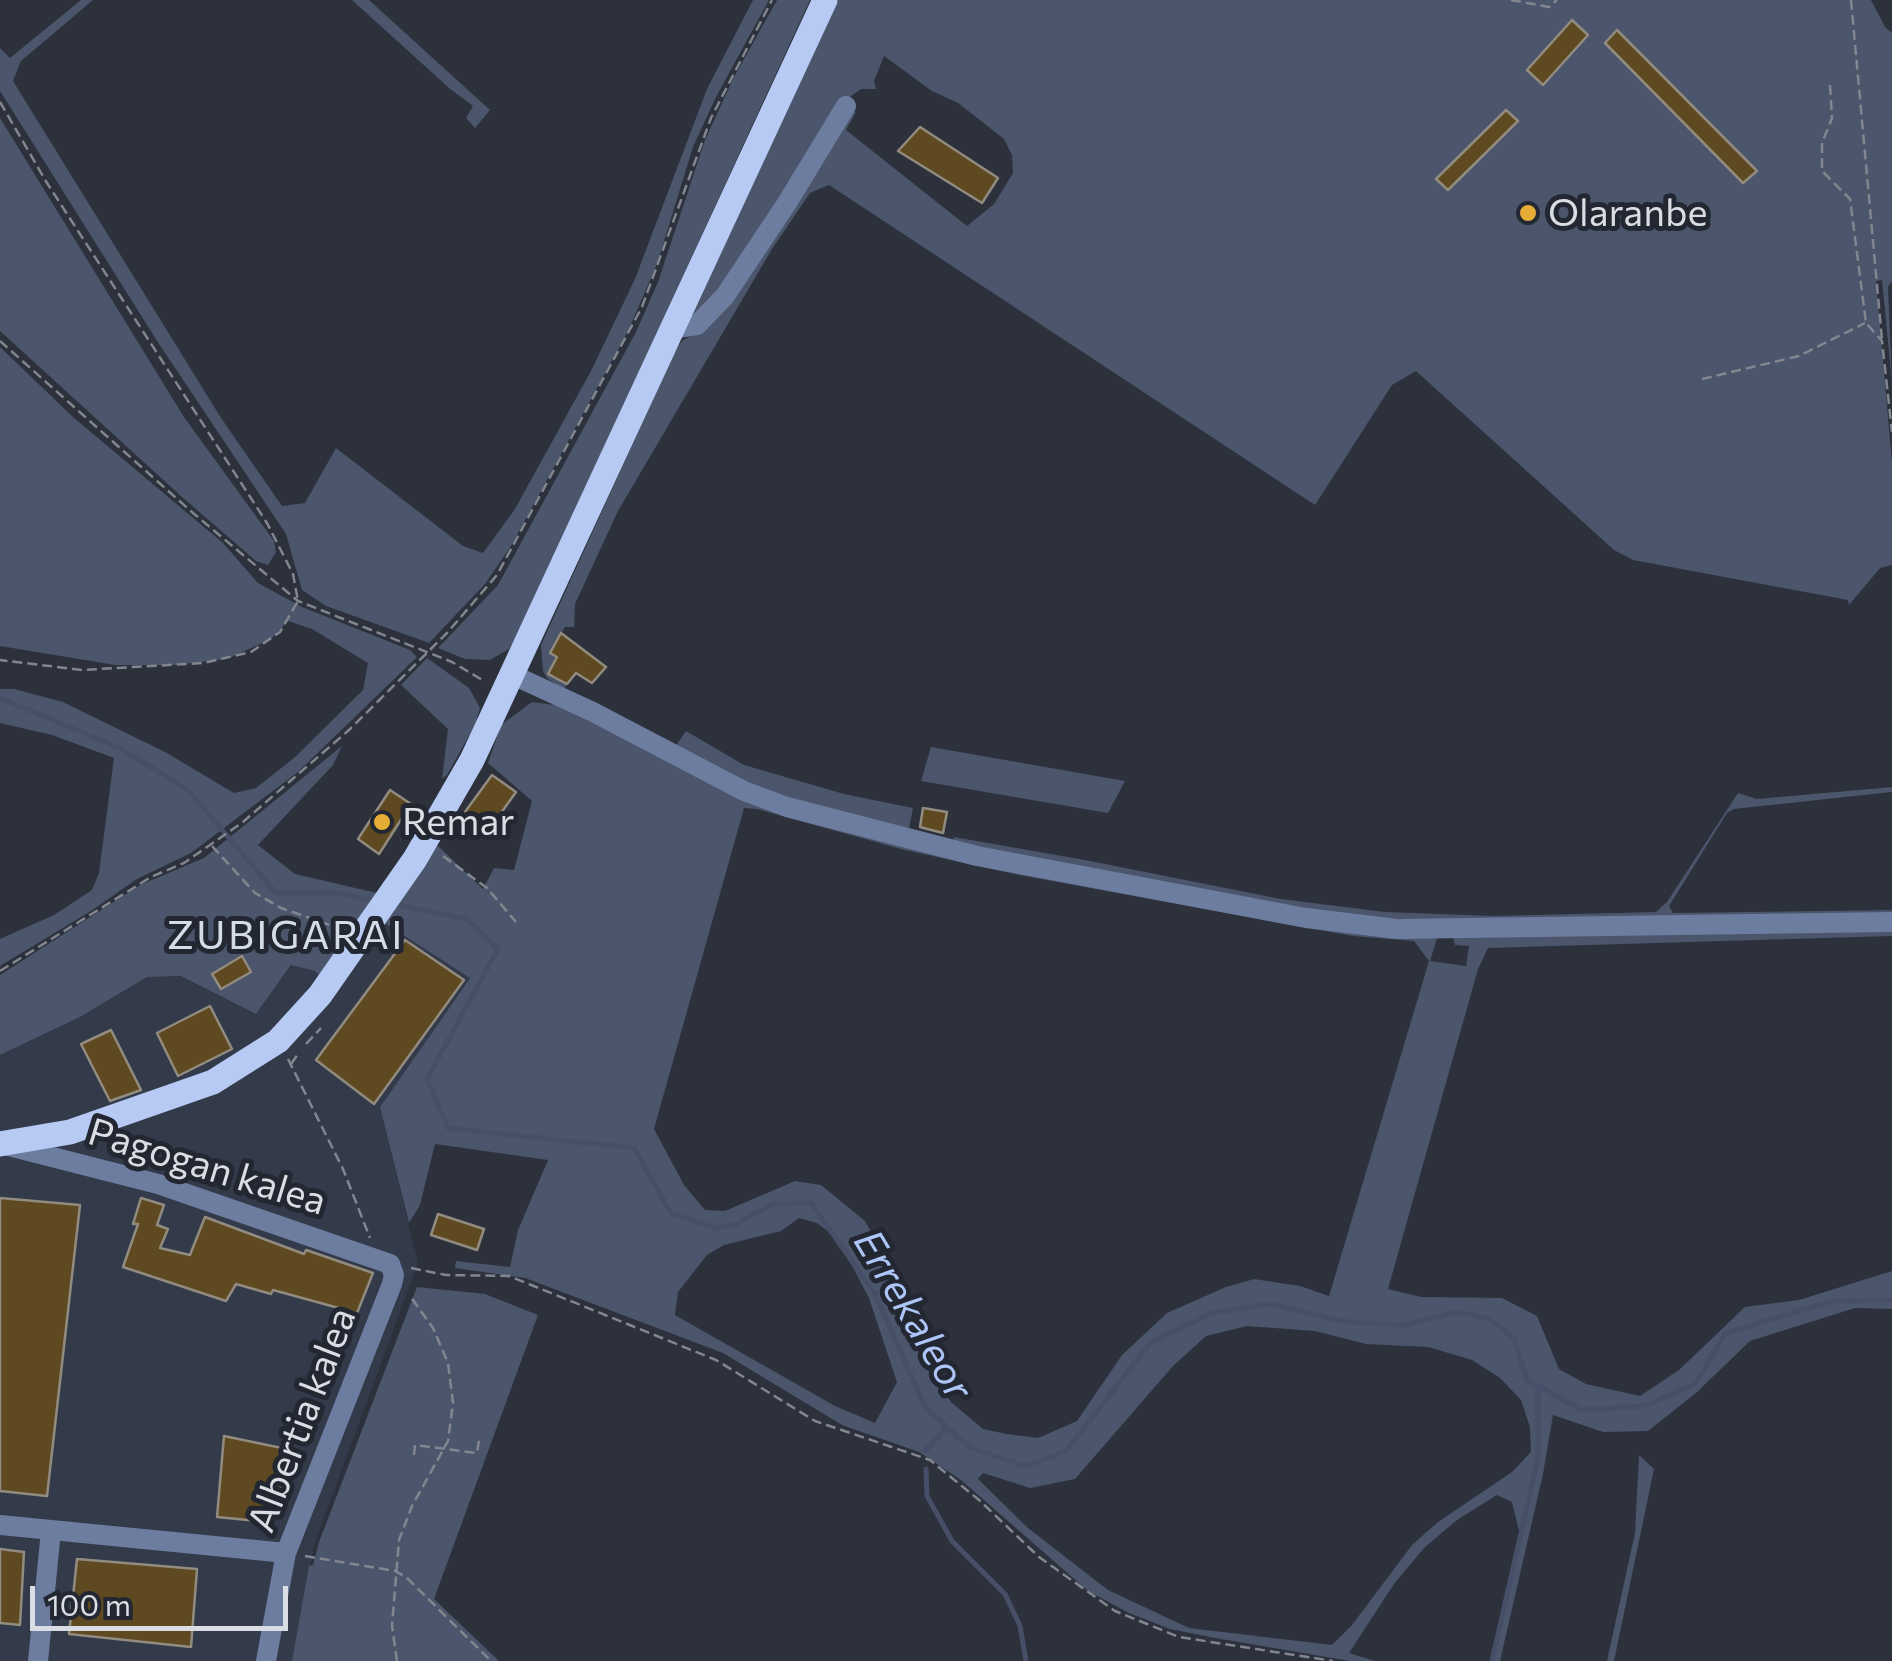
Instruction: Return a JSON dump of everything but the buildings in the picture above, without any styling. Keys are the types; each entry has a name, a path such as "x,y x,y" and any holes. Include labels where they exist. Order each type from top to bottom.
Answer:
{"main road":[{"path":"0,1144 70,1132 213,1082 278,1041 320,995 359,941 420,851 472,760 825,0"}],"street":[{"path":"671,329 697,325 724,296 846,106"},
{"path":"508,684 592,712 744,791 787,807 977,856 1306,918 1397,929 1892,922"},
{"name":"Pagogan kalea","path":"0,1144 158,1184 387,1269"},
{"name":"Albertia kalea","path":"266,1661 286,1553 387,1269"},
{"path":"0,1525 286,1553"},
{"path":"38,1661 51,1531"}],"path":[{"path":"0,971 125,893 184,863 242,822 349,730 497,576 618,358 660,264 711,118 772,0"},
{"path":"1511,0 1549,7 1557,0"},
{"path":"1851,0 1892,432"},
{"path":"1830,85 1832,118 1822,143 1822,171 1850,199 1866,323 1882,341"},
{"path":"0,102 47,183 267,524 293,574 298,600 280,632 251,652 204,663 82,670 0,660"},
{"path":"1702,380 1800,356 1866,323"},
{"path":"0,341 193,513 298,600 508,684"},
{"path":"211,845 255,893 281,908 348,932 359,941"},
{"path":"420,851 488,888 516,922"},
{"path":"278,1041 343,1169 387,1269 416,1300 448,1363 453,1402 444,1448 412,1506 399,1540 392,1626 397,1661"},
{"path":"387,1269 509,1276 716,1360 815,1421 930,1460 1040,1557 1115,1611 1180,1637 1332,1661"},
{"path":"414,1455 415,1445 477,1453 479,1440"},
{"path":"286,1553 395,1571 406,1577 491,1661"}],"shaded area":[{"path":"81,0 93,0 21,61 13,81 221,418 282,506 305,503 336,448 463,546 483,553 515,509 591,371 635,279 707,89 753,0 769,0 693,147 657,264 628,331 511,546 485,584 429,643 326,606 302,590 286,534 159,344 0,91 0,48 10,58"},
{"path":"352,0 369,0 490,110 475,128 466,118 473,106"},
{"path":"777,0 810,0 517,636 509,649 490,660 465,659 438,648 498,585 636,332 658,282 705,140 734,77"},
{"path":"838,0 1871,0 1892,33 1892,281 1888,287 1892,383 1882,280 1876,281 1892,463 1892,565 1880,568 1849,605 1848,600 1633,560 1614,550 1416,371 1392,385 1315,505 829,185 810,193 772,249 618,511 575,604 574,627 565,627 551,653 557,657 548,674 567,684 564,690 543,671 541,645 676,349 697,333 850,113 856,112 846,130 967,226 994,204 1013,173 1012,155 1004,139 958,103 932,91 884,56 874,81 876,89 861,89 848,98 729,286 692,316"},
{"path":"0,118 184,417 274,541 276,552 268,565 256,561 182,497 0,331"},
{"path":"0,347 73,417 223,543 258,583 302,607 410,650 417,657 298,772 191,853 137,879 0,966 0,939 54,915 92,890 99,873 114,758 52,735 0,723 0,689 63,702 165,752 234,793 256,788 294,758 363,690 368,663 312,629 288,621 271,639 227,659 173,665 115,665 0,646"},
{"path":"427,658 469,688 480,708 475,725 442,779 448,729 401,685"},
{"path":"532,702 555,705 765,804 1437,938 1430,961 1466,966 1469,946 1455,945 1453,937 1892,929 1892,936 1488,948 1478,969 1388,1289 1421,1297 1502,1298 1537,1316 1559,1369 1586,1384 1640,1396 1679,1370 1745,1307 1799,1300 1892,1271 1892,1309 1855,1308 1750,1341 1696,1393 1648,1431 1603,1432 1553,1415 1500,1661 1490,1661 1520,1535 1512,1502 1497,1495 1457,1520 1424,1548 1394,1584 1349,1653 1375,1661 1350,1661 1215,1638 1170,1629 1129,1613 1088,1591 961,1480 919,1452 842,1425 723,1353 525,1278 455,1268 456,1261 510,1267 518,1230 548,1160 435,1144 420,1205 409,1223 380,1107 470,978 383,922 436,844 483,889 494,868 514,870 532,801 488,763 501,725","holes":["744,808 1019,875 1353,936 1414,941 1429,961 1329,1296 1300,1286 1254,1279 1226,1287 1167,1313 1122,1355 1077,1421 1038,1438 1007,1434 983,1429 951,1402 928,1370 922,1333 865,1221 821,1185 795,1181 725,1211 705,1210 684,1185 654,1129","799,1218 817,1223 838,1239 869,1298 897,1382 875,1423 835,1406 675,1315 678,1292 707,1255 724,1245 781,1231","1247,1326 1315,1331 1366,1344 1428,1347 1472,1360 1500,1378 1521,1400 1530,1427 1531,1452 1512,1472 1438,1522 1412,1545 1352,1625 1332,1645 1189,1628 1108,1590 1028,1528 978,1479 983,1473 1030,1488 1075,1479 1173,1366 1206,1336"]},
{"path":"686,731 744,765 844,794 913,808 908,834 776,795 737,778 675,747"},
{"path":"342,746 333,765 258,845 295,874 377,893 321,977 315,971 291,965 256,1014 181,976 147,977 80,1017 0,1055 0,975 140,885 204,858"},
{"path":"931,747 1125,781 1108,813 921,781"},
{"path":"1892,787 1892,792 1734,809 1727,813 1669,906 1673,913 1892,910 1892,915 1451,921 1353,917 952,843 954,837 1281,899 1385,912 1495,916 1656,912 1667,902 1738,793 1757,799"},
{"path":"368,913 470,977 380,1107 418,1263 314,1545 293,1661 0,1661 0,1055 80,1017 147,977 181,976 256,1014 292,965 315,971 321,977"},
{"path":"417,1287 485,1294 538,1315 434,1599 499,1661 292,1661 309,1566 313,1565"},
{"path":"1639,1455 1654,1469 1614,1661 1607,1661 1635,1533"}],"waterway":[{"name":"Errekaleor","path":"0,698 120,748 188,790 276,893 337,893 376,901"},
{"name":"Errekaleor","path":"392,904 467,919 498,949 427,1079 448,1128 634,1148 671,1213 714,1228 734,1225 773,1204 811,1203 875,1294 925,1407 969,1447 1025,1466 1066,1451 1151,1342 1212,1313 1269,1304 1348,1322 1406,1325 1458,1312 1490,1319 1514,1338 1527,1380 1582,1410 1644,1406 1695,1384 1726,1333 1832,1301 1892,1300"},
{"path":"1492,1661 1538,1458 1538,1386"},
{"path":"926,1450 947,1427"},
{"path":"926,1469 927,1496 952,1541 1005,1594 1020,1626 1026,1661"}],"place":[{"name":"Olaranbe","path":"1528,213"},
{"name":"Remar","path":"382,822"}],"district":[{"name":"ZUBIGARAI","path":"286,936"}]}
